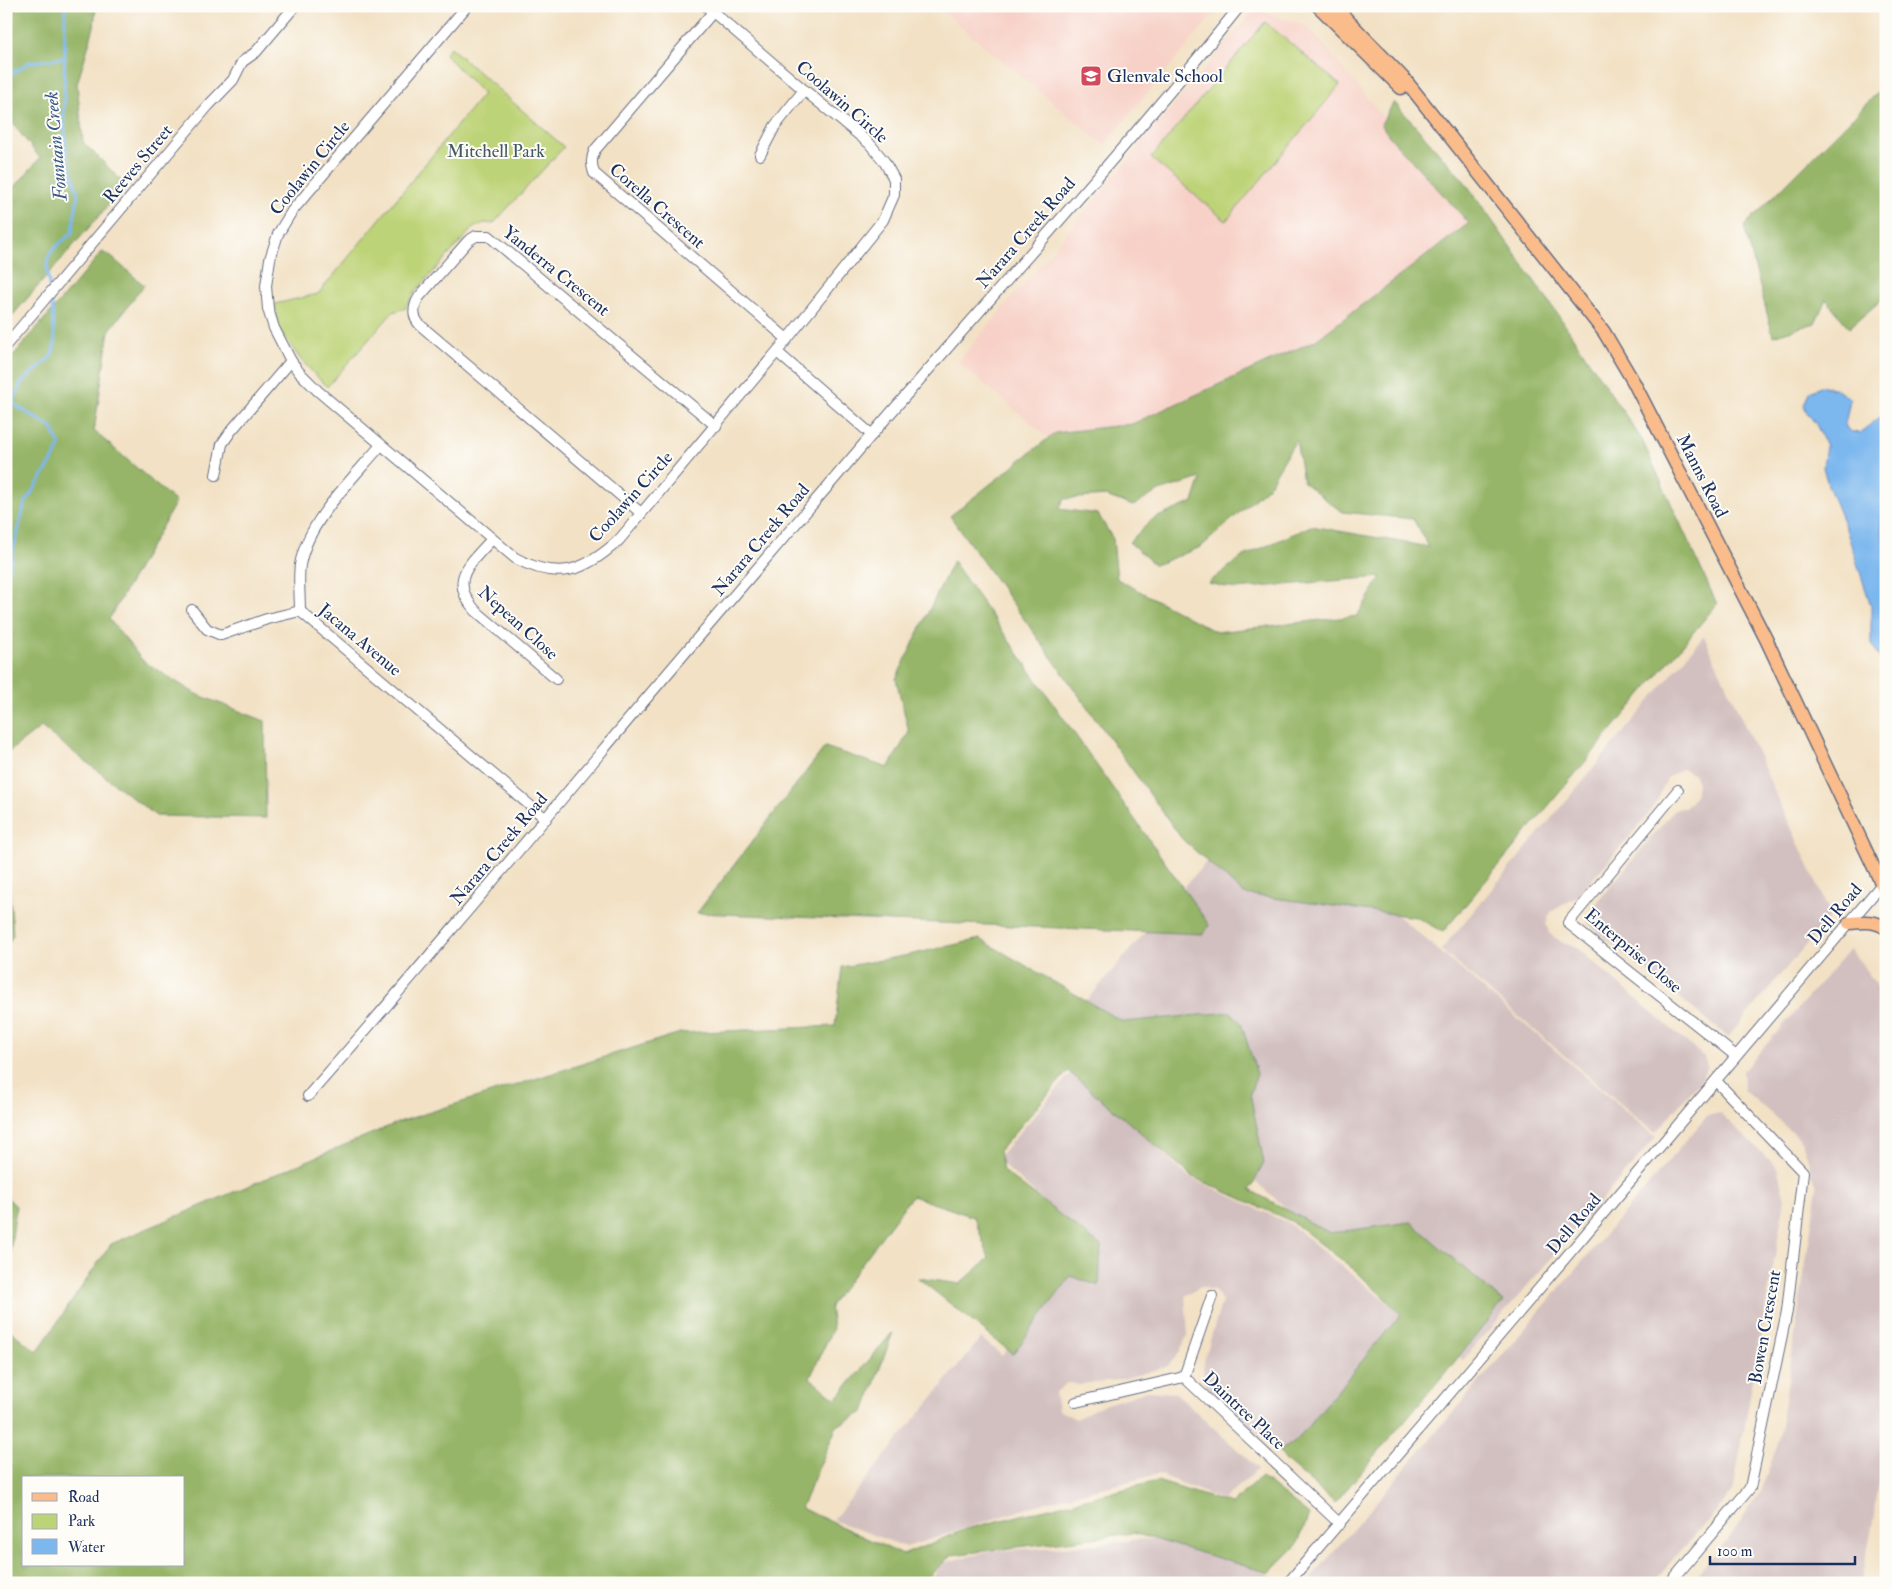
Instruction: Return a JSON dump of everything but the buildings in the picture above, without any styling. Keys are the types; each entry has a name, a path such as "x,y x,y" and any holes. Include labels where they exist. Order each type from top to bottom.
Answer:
{"main road":[{"name":"Manns Road","path":"1318,6 1400,87 1430,112"},
{"name":"Manns Road","path":"1334,6 1406,81 1604,332 1633,381 1766,639 1884,888"},
{"path":"1849,923 1870,922 1880,924 1886,928"}],"street":[{"name":"Reeves Street","path":"6,345 208,106 233,80 242,62 256,52 295,6"},
{"name":"Coolawin Circle","path":"467,6 292,211 278,234 270,259 266,286 268,308 274,328 291,361 298,372 318,391 515,558 527,565 557,572 573,570 589,564 604,554 619,540 716,426 883,220 894,195 894,178 884,161 869,143 710,9"},
{"name":"Narara Creek Road","path":"308,1096 872,435 1020,267 1202,54 1240,6"},
{"name":"Corella Crescent","path":"710,9 595,150 591,158 591,166 594,173 787,339"},
{"path":"760,155 775,126 804,90"},
{"name":"Yanderra Crescent","path":"641,513 420,325 415,319 414,311 415,304 425,290 468,241 476,236 489,236 716,426"},
{"path":"777,352 872,435"},
{"path":"216,475 222,444 291,361"},
{"name":"Jacana Avenue","path":"381,445 332,503 308,538 300,565 300,611 546,819"},
{"name":"Nepean Close","path":"492,538 469,565 462,578 462,590 466,601 556,679"},
{"path":"192,610 207,628 221,635 267,619 300,611"},
{"name":"Enterprise Close","path":"1678,790 1568,923 1736,1056"},
{"name":"Dell Road","path":"1288,1583 1849,923 1884,888"},
{"name":"Bowen Crescent","path":"1670,1583 1750,1488 1787,1311 1803,1172 1716,1081"},
{"path":"1184,1377 1212,1296"},
{"name":"Daintree Place","path":"1076,1402 1184,1377 1340,1524"}],"shaded area":[{"name":"Glenvale School","path":"936,6 1220,6 1104,145"},
{"path":"1255,9 1309,27 1469,222 1127,504 958,362"},
{"path":"1886,491 1886,562 1881,527 1881,502"},
{"path":"1704,636 1831,915 1728,1037 1588,924 1590,911 1675,809 1685,808 1695,797 1697,783 1695,775 1682,769 1667,778 1659,797 1647,816 1578,896 1551,912 1546,923 1549,933 1563,943 1577,948 1704,1057 1707,1066 1701,1080 1655,1133 1441,950"},
{"path":"1261,798 1656,1137 1463,1360 1069,1021"},
{"path":"1850,949 1876,984 1886,1005 1886,1431 1862,1583 1689,1583 1732,1534 1761,1491 1779,1440 1817,1188 1802,1141 1744,1090 1743,1071"},
{"path":"1074,1069 1187,1176 1290,1224 1401,1314 1295,1442 1279,1451 1205,1387 1203,1364 1222,1301 1215,1290 1200,1287 1185,1296 1188,1334 1179,1353 1168,1366 1123,1379 1081,1384 1067,1383 1055,1393 1058,1410 1076,1419 1098,1407 1147,1391 1176,1393 1258,1469 1223,1500 1159,1474 1056,1499 906,1547 833,1520 981,1338 1002,1356 1095,1248 997,1159"},
{"path":"1720,1113 1777,1167 1785,1199 1733,1492 1652,1583 1307,1583 1707,1116"},
{"path":"1144,1539 1214,1548 1277,1580 1275,1583 930,1583 942,1563 993,1551 1064,1547"}],"green space":[{"path":"6,6 96,6 94,27 77,84 83,142 126,185 6,323 6,197 40,158 6,115"},
{"path":"1265,22 1340,85 1226,221 1151,158"},
{"name":"Mitchell Park","path":"450,47 564,147 493,224 484,223 473,228 414,293 406,308 393,312 327,387 301,360 278,328 275,304 318,294 483,94 445,54"},
{"path":"1886,84 1886,296 1849,328 1826,299 1815,323 1773,336 1744,226"},
{"path":"1394,102 1465,182 1563,322 1642,440 1717,604 1443,932 1416,917 1244,894 1182,839 950,516 1055,433 1132,424 1316,340 1469,223 1389,136 1381,124","holes":["1296,440 1303,482 1342,512 1413,519 1429,547 1311,526 1242,557 1208,583 1235,589 1381,577 1357,616 1216,632 1117,579 1113,539 1098,514 1059,509 1064,499 1106,496 1133,506 1159,491 1201,478 1193,502 1153,519 1129,542 1155,565 1201,547 1268,487"]},
{"path":"102,252 110,256 144,285 109,331 94,431 176,502 109,619 143,661 196,694 265,721 266,818 156,816 41,727 6,754 6,492 11,485 6,480 6,364"},
{"path":"953,561 1209,925 1204,934 697,913 825,747 888,768 909,732 896,679"},
{"path":"6,843 13,935 6,948"},
{"path":"980,939 1123,1022 1231,1012 1241,1023 1257,1074 1250,1093 1264,1163 1250,1190 1330,1233 1411,1222 1503,1302 1335,1503 1286,1461 1279,1451 1295,1442 1401,1314 1356,1271 1293,1222 1193,1177 1068,1071 999,1151 1003,1171 1101,1246 1099,1286 1071,1276 1013,1354 918,1278 960,1284 989,1258 974,1217 912,1196 830,1306 833,1328 810,1378 836,1399 893,1332 864,1412 837,1426 801,1508 903,1555 966,1529 1157,1481 1231,1504 1261,1477 1309,1515 1297,1545 1269,1573 1133,1533 951,1555 922,1583 6,1583 6,1327 37,1352 111,1244 399,1122 680,1033 835,1026 842,967 909,955"},
{"path":"6,1196 16,1206 6,1286"}],"water":[{"path":"1823,386 1836,389 1850,399 1845,425 1849,431 1859,433 1886,413 1886,491 1883,500 1881,526 1887,576 1886,670 1871,642 1871,606 1846,529 1828,485 1823,467 1826,446 1816,424 1807,413 1804,405 1809,392"}],"waterway":[{"name":"Fountain Creek","path":"50,289 47,262 52,251 72,233 78,194 67,156 64,121 65,6"},
{"path":"6,77 30,62 65,58"},
{"name":"Fountain Creek","path":"6,580 25,503 60,446 52,428 13,404 21,383 51,357 55,344 51,295"}],"place":[{"name":"Glenvale School","path":"1091,76"}]}
